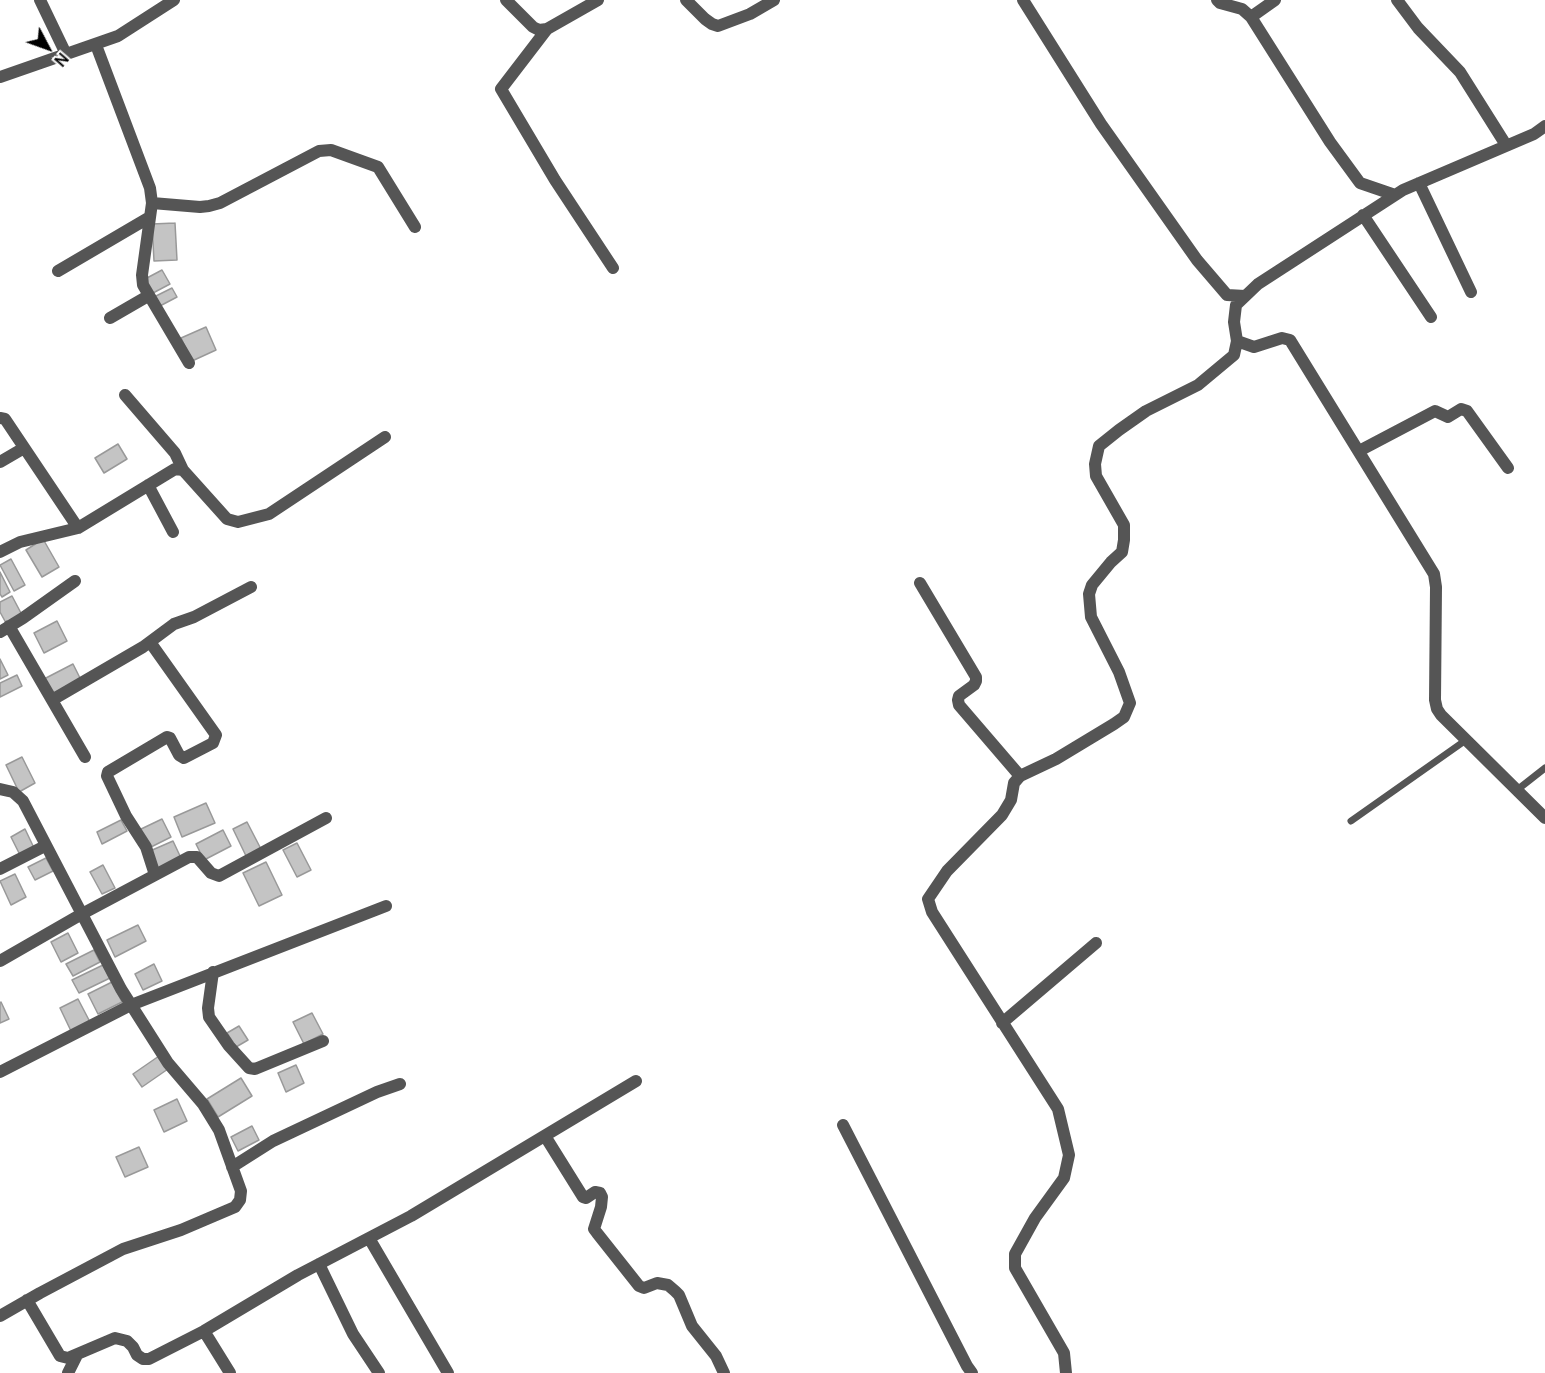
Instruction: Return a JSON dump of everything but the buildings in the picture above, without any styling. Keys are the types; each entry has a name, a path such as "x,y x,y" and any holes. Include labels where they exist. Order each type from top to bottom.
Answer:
{"street":[{"path":"40,0 66,54"},
{"path":"0,77 118,36 174,0"},
{"path":"506,0 533,27 539,30 548,29"},
{"path":"598,0 548,29 501,89 555,180 613,268"},
{"path":"686,0 705,19 718,26 750,14 774,0"},
{"path":"1023,0 1101,124 1197,260 1227,295 1245,296"},
{"path":"1217,0 1220,3 1242,9 1251,17 1330,142 1360,183 1395,195"},
{"path":"1251,17 1275,0"},
{"path":"1397,0 1418,28 1460,72 1506,145"},
{"path":"96,45 150,188 152,203 142,275 143,285 189,363"},
{"path":"1066,1373 1064,1353 1015,1268 1015,1254 1035,1218 1064,1178 1069,1155 1058,1109 932,912 928,899 947,871 1002,815 1011,800 1014,783 1020,776 1056,759 1114,724 1124,717 1130,703 1119,672 1091,617 1089,594 1092,585 1122,552 1124,540 1124,525 1096,476 1095,464 1100,446 1146,411 1198,385 1234,355 1237,341 1233,322 1236,305 1257,284 1395,195 1534,134 1545,126"},
{"path":"152,203 200,207 220,203 319,152 331,150 378,167 415,227"},
{"path":"1419,183 1471,292"},
{"path":"1363,215 1431,317"},
{"path":"58,271 150,217"},
{"path":"110,318 148,296"},
{"path":"1237,341 1254,346 1282,338 1290,340 1434,574 1436,587 1435,700 1441,715 1545,818"},
{"path":"125,394 175,453 183,470 227,519 237,522 269,514 385,437"},
{"path":"1359,451 1435,411 1448,417 1461,409 1467,411 1508,468"},
{"path":"0,418 5,420 78,528"},
{"path":"0,462 24,448"},
{"path":"0,552 20,542 78,528 167,472 175,469 183,470"},
{"path":"147,485 173,532"},
{"path":"75,581 5,629 52,700 85,757"},
{"path":"920,584 975,677 974,685 959,696 959,705 1020,776"},
{"path":"52,700 150,642 174,624 194,617 251,587"},
{"path":"150,642 216,735 213,743 184,758 179,755 167,736 108,772 107,776 126,816 146,847 155,875"},
{"path":"0,789 13,792 23,801 80,915 121,989 168,1063 203,1104 219,1130 241,1191 240,1200 235,1207 181,1230 123,1249 27,1300 0,1317"},
{"path":"0,961 80,915 193,856 197,857 211,873 219,876 326,818"},
{"path":"0,869 45,846"},
{"path":"0,1072 131,1005 386,906"},
{"path":"1002,1023 1096,943"},
{"path":"213,972 209,1017 229,1046 249,1068 255,1070 323,1041"},
{"path":"27,1300 60,1356 68,1359 115,1338 122,1338 133,1347 137,1355 143,1359 149,1359 204,1331 319,1264 411,1216 636,1082"},
{"path":"232,1167 273,1141 399,1084"},
{"path":"843,1125 972,1373"},
{"path":"545,1136 583,1197 586,1198 595,1192 600,1193 601,1207 594,1229 597,1233 639,1286 644,1288 657,1283 668,1285 679,1295 692,1326 716,1356 724,1373"},
{"path":"369,1238 448,1373"},
{"path":"319,1264 353,1334 378,1373"},
{"path":"204,1331 230,1373"},
{"path":"68,1373 77,1355"}],"lane":[{"path":"1351,821 1466,740"},
{"path":"1517,790 1545,768"}]}
